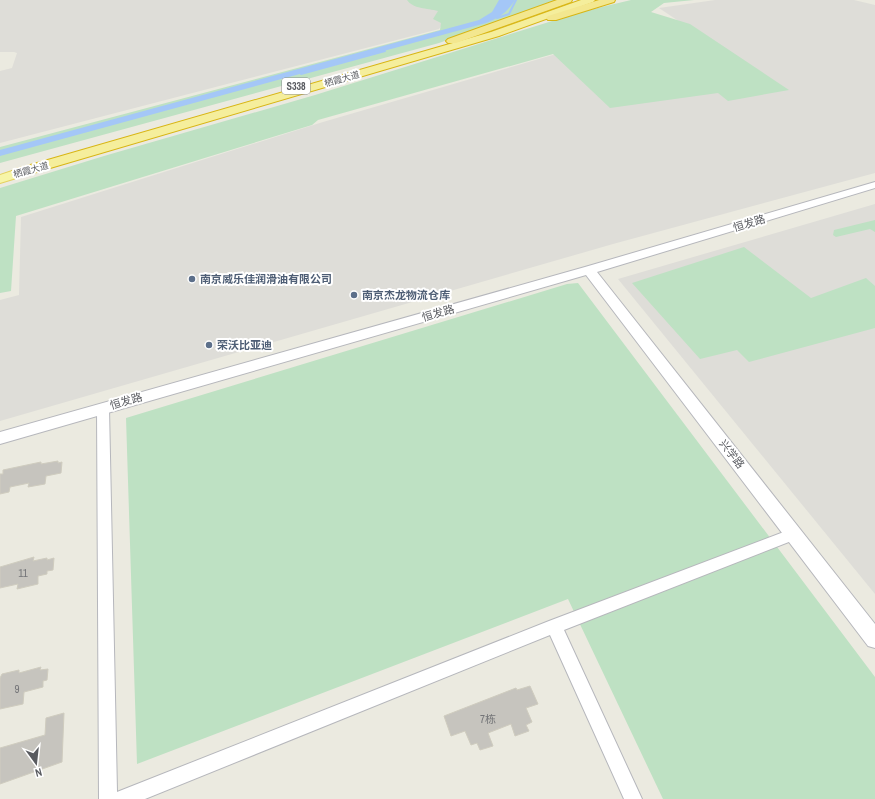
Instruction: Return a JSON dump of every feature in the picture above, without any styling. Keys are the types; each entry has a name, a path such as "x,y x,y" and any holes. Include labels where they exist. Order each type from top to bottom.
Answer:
{"highway":[{"path":"452,41 567,0"},
{"name":"栖霞大道","path":"16,169 452,41 575,0"},
{"name":"栖霞大道","path":"16,169 495,34 590,0"},
{"path":"495,34 610,0"}],"main road":[{"name":"栖霞大道","path":"0,169 16,169"},
{"name":"栖霞大道","path":"0,179 16,169"}],"street":[{"name":"恒发路","path":"0,438 589,270 875,186"},
{"name":"兴学路","path":"589,270 875,638"},
{"path":"103,408 108,799"},
{"path":"122,799 554,626 794,534"},
{"path":"554,626 633,799"}],"shaded area":[{"path":"0,0 459,0 439,29 0,143 0,71 12,68 17,53 0,52"},
{"path":"715,0 854,0 875,5 875,173 613,244 0,421 0,300 19,295 21,217 323,122 649,27 680,22 659,8"},
{"path":"875,204 875,594 618,279"}],"green space":[{"path":"407,0 559,0 439,43 0,163 0,147 440,30 441,23 433,19 438,11 417,7"},
{"path":"631,0 694,0 664,3 651,12 690,24 789,90 728,101 718,93 610,108 553,54 318,120 312,125 16,216 11,291 0,293 0,188 104,156 315,95 581,12"},
{"path":"875,220 875,232 870,229 836,237 833,235 834,230"},
{"path":"744,247 811,298 866,278 875,286 875,328 749,362 737,350 700,359 632,283"},
{"path":"578,283 875,677 875,799 663,799 568,599 137,764 126,418 567,284"}],"water":[{"path":"499,0 515,0 503,14 486,23 0,156 0,150 479,20 492,12"}],"building":[{"path":"58,461 58,463 62,462 61,473 46,476 45,484 28,487 29,483 10,487 9,492 0,494 0,474 3,474 3,470 41,462 41,464"},
{"path":"34,557 33,561 54,558 53,570 47,571 47,574 38,576 38,584 17,589 18,584 0,588 0,567"},
{"path":"41,667 40,670 48,669 47,680 43,681 43,687 24,692 23,704 0,709 0,678 2,674 19,670 19,673"},
{"path":"530,686 538,704 526,708 532,722 526,725 529,731 515,736 511,724 488,733 493,746 480,750 477,743 471,745 465,731 451,736 444,716 516,688 517,690"},
{"path":"64,713 62,762 0,784 0,748 45,735 46,718"}],"waterway":[{"path":"497,18 509,14 516,0"},
{"path":"301,74 385,51"}],"place":[{"name":"南京威乐佳润滑油有限公司","path":"192,279"},
{"name":"南京杰龙物流仓库","path":"354,295"},
{"name":"荣沃比亚迪","path":"209,345"}]}
